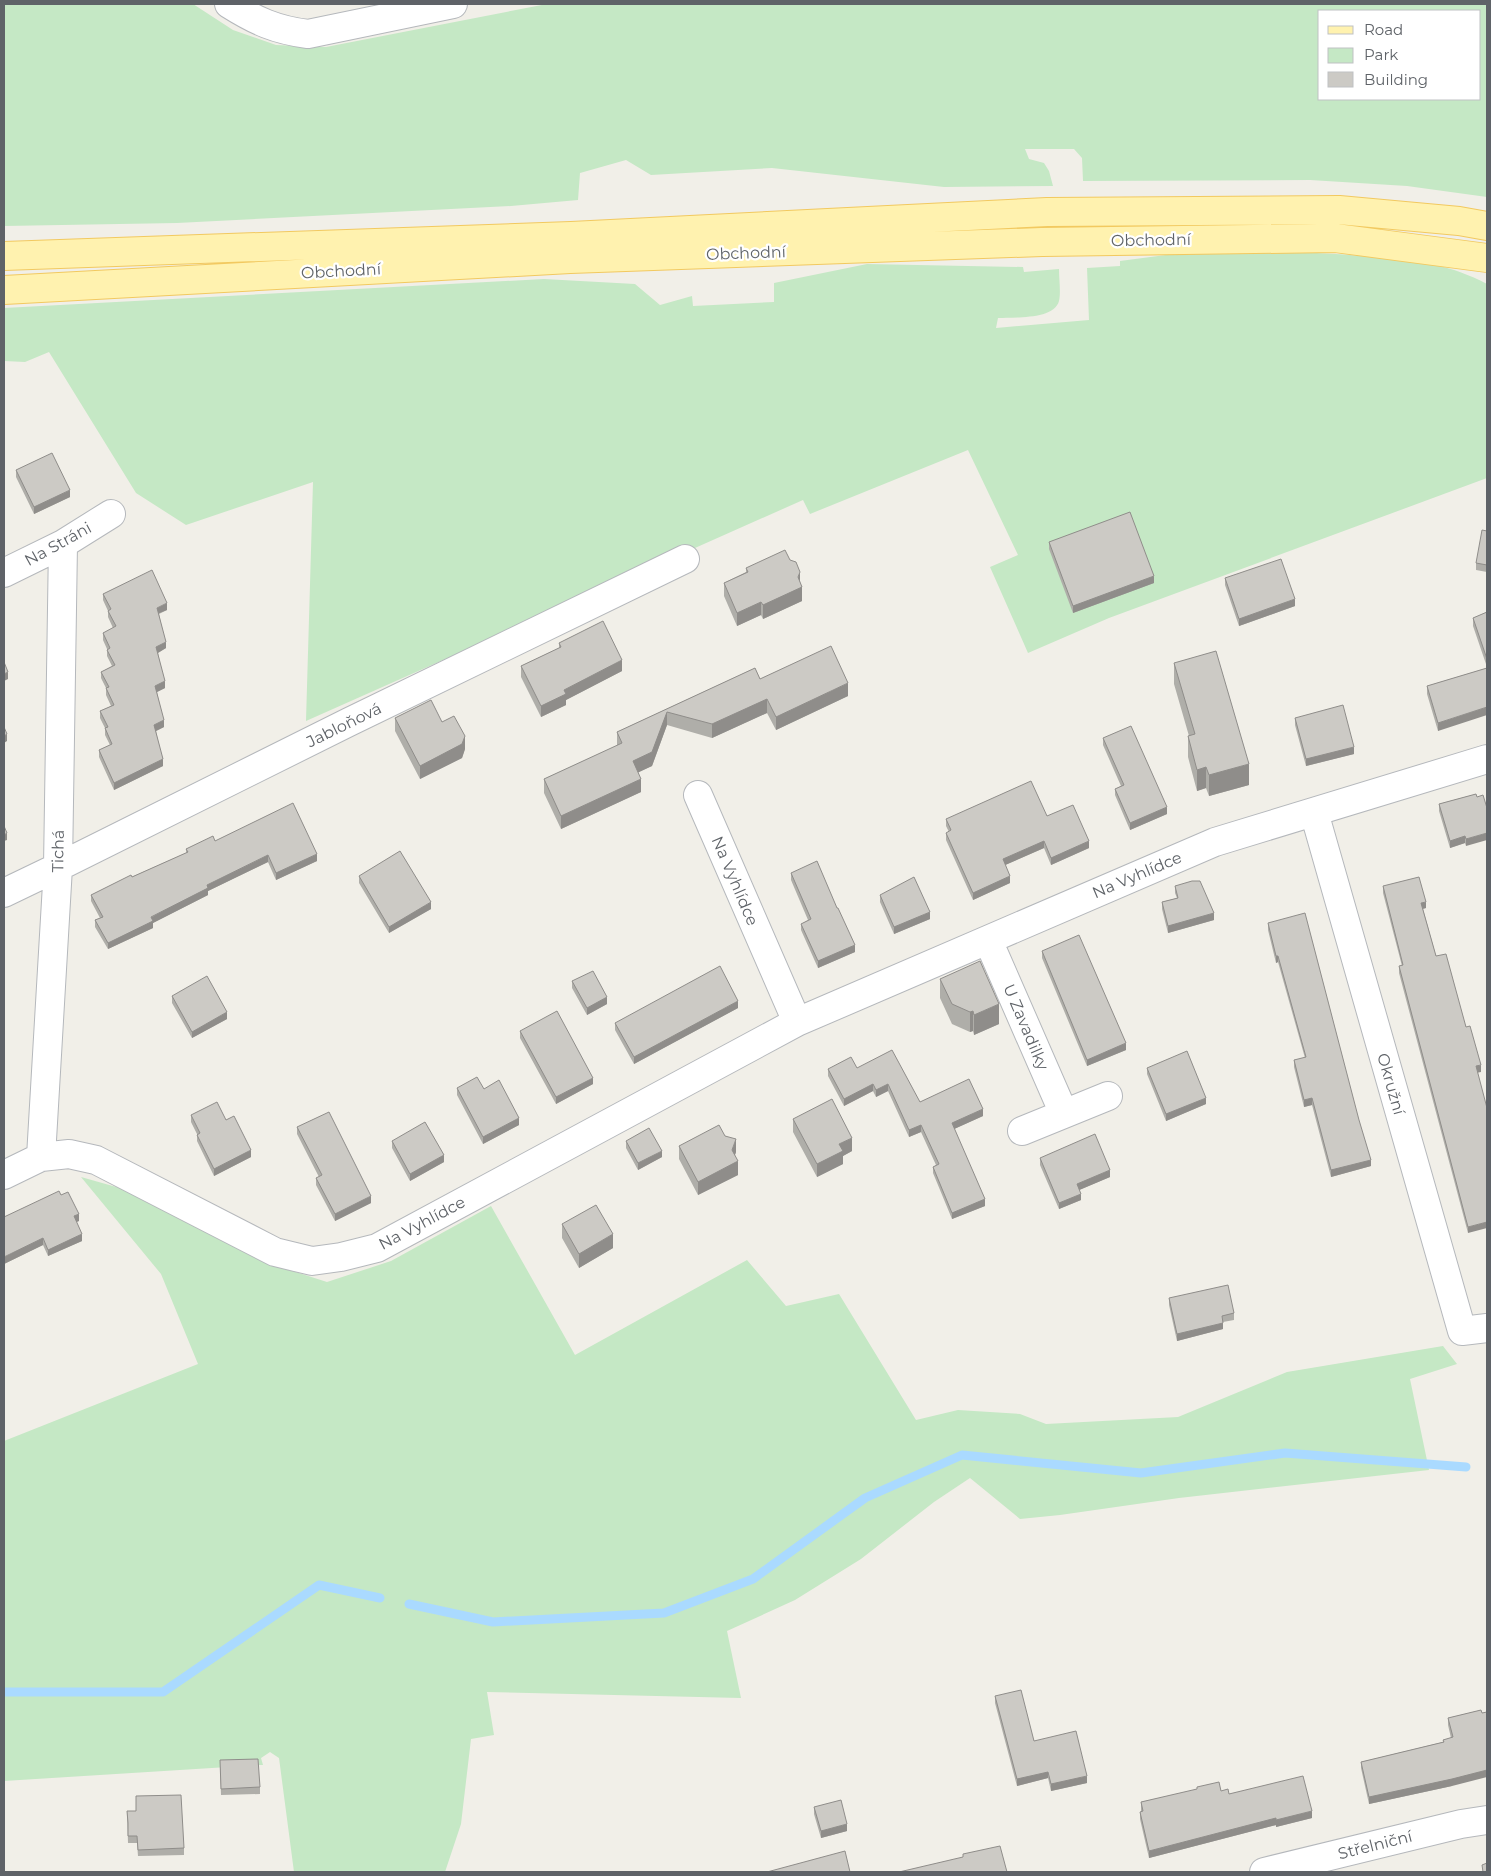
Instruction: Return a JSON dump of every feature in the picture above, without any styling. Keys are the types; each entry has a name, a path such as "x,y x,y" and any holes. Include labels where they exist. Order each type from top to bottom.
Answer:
{"main road":[{"name":"Obchodní","path":"4,256 571,236 1047,212 1339,210 1459,221 1487,226"},
{"name":"Obchodní","path":"4,290 570,259 1042,242 1335,238 1487,258"},
{"path":"1455,253 1487,273"}],"street":[{"path":"229,4 263,24 286,31 308,34 453,4"},
{"name":"Na Stráni","path":"4,573 63,544 111,514"},
{"name":"Tichá","path":"41,1157 58,868 63,544"},
{"name":"Jabloňová","path":"4,892 58,868 350,722 685,559"},
{"name":"Na Vyhlídce","path":"4,1175 41,1157 69,1154 96,1160 275,1252 312,1261 341,1258 377,1248 797,1022 1215,842 1487,759"},
{"name":"Na Vyhlídce","path":"698,795 797,1022"},
{"name":"Okružní","path":"1314,812 1462,1331 1487,1328"},
{"name":"U Zavadilky","path":"988,940 1064,1114"},
{"path":"1022,1131 1108,1096"},
{"name":"Střelniční","path":"1264,1872 1461,1824 1487,1820"}],"green space":[{"path":"4,4 193,4 233,30 276,45 326,47 547,4 1487,4 1487,197 1407,186 1310,180 1083,181 1082,158 1074,149 1025,149 1029,159 1044,163 1049,171 1053,186 944,187 772,168 651,175 626,160 580,173 578,200 511,206 177,223 4,226"},
{"path":"1196,251 1313,253 1398,259 1449,268 1487,284 1487,478 1109,618 1028,653 990,567 1018,555 968,450 810,514 803,500 306,721 313,482 186,525 136,493 49,352 25,362 4,361 4,308 544,279 635,284 660,305 692,296 693,306 774,302 774,283 867,264 1023,267 1024,272 1059,269 1060,297 1056,307 1050,312 1033,316 998,318 996,328 1089,320 1087,268 1120,266 1120,261"},
{"path":"81,1177 141,1194 280,1267 327,1282 391,1261 491,1206 575,1355 747,1260 786,1306 839,1294 916,1420 958,1410 1020,1414 1046,1424 1178,1417 1287,1372 1443,1346 1457,1364 1410,1379 1429,1470 1179,1498 1020,1519 970,1478 934,1502 861,1559 795,1600 727,1631 741,1698 487,1692 494,1735 471,1739 461,1824 445,1872 294,1872 279,1758 270,1752 261,1758 263,1765 4,1781 4,1441 198,1364 161,1274"}],"building":[{"path":"52,453 70,490 34,507 16,470"},
{"path":"1130,512 1154,576 1073,606 1049,542"},
{"path":"1482,530 1487,531 1487,565 1476,563"},
{"path":"785,550 790,560 796,562 800,572 798,577 802,587 763,605 761,602 737,613 724,583 748,572 746,568"},
{"path":"1281,559 1295,599 1239,619 1225,578"},
{"path":"152,570 167,603 157,608 166,642 156,647 165,681 155,686 164,720 154,725 163,759 114,783 99,750 112,744 105,728 108,727 100,711 114,705 106,688 109,687 101,672 115,665 107,650 110,648 103,633 116,626 108,611 111,609 103,594"},
{"path":"1487,612 1487,659 1473,618"},
{"path":"603,621 622,660 564,690 566,694 541,706 521,666 561,647 559,643"},
{"path":"831,646 848,683 776,717 767,699 712,724 667,712 652,752 633,761 641,779 561,816 544,779 622,743 617,732 755,668 760,679"},
{"path":"1216,651 1249,764 1209,775 1206,767 1197,770 1188,736 1195,734 1174,663"},
{"path":"4,662 8,672 4,674"},
{"path":"1487,668 1487,707 1438,723 1427,686"},
{"path":"431,700 442,722 454,716 465,736 462,744 420,766 395,718"},
{"path":"1343,705 1354,747 1306,759 1295,718"},
{"path":"1131,726 1167,807 1130,823 1115,789 1124,785 1103,738"},
{"path":"1031,781 1047,816 1073,805 1089,841 1051,858 1044,841 1003,859 1010,876 973,893 946,833 951,830 946,819"},
{"path":"1476,794 1477,797 1483,795 1487,808 1487,833 1466,839 1465,836 1450,841 1439,804"},
{"path":"293,803 317,854 276,873 268,855 207,885 208,888 151,917 153,921 108,943 95,920 103,917 91,895 131,875 132,877 188,852 186,849 213,836 215,841"},
{"path":"400,851 431,902 389,927 359,876"},
{"path":"817,861 855,945 818,961 801,924 811,919 791,873"},
{"path":"914,877 930,912 894,927 880,895"},
{"path":"1419,877 1426,902 1421,903 1436,956 1446,954 1466,1027 1470,1026 1481,1065 1476,1066 1487,1108 1487,1222 1468,1227 1399,966 1403,965 1383,886"},
{"path":"1192,881 1200,881 1214,913 1168,926 1162,902 1178,898 1175,886"},
{"path":"1305,913 1371,1160 1331,1170 1312,1098 1304,1100 1294,1060 1306,1057 1268,923"},
{"path":"1079,935 1126,1043 1087,1060 1042,951"},
{"path":"980,961 999,1004 974,1015 973,1011 970,1012 952,1004 940,979"},
{"path":"720,966 738,1001 634,1057 615,1023"},
{"path":"593,971 607,997 587,1008 572,981"},
{"path":"207,976 227,1012 192,1032 172,996"},
{"path":"557,1011 593,1078 556,1097 520,1031"},
{"path":"892,1050 920,1102 969,1079 983,1109 952,1123 985,1199 952,1213 933,1167 939,1164 921,1125 909,1130 888,1084 876,1090 873,1084 844,1099 828,1069 851,1057 857,1068"},
{"path":"1187,1051 1206,1098 1166,1114 1147,1068"},
{"path":"477,1077 484,1089 499,1080 519,1118 483,1137 457,1088"},
{"path":"832,1099 852,1138 839,1144 843,1151 817,1164 793,1119"},
{"path":"217,1102 226,1120 234,1116 251,1150 214,1169 197,1135 200,1133 191,1115"},
{"path":"329,1112 371,1196 335,1214 316,1178 322,1175 297,1127"},
{"path":"425,1122 444,1155 410,1174 392,1141"},
{"path":"719,1125 725,1136 736,1139 732,1150 738,1161 698,1182 679,1146"},
{"path":"649,1128 662,1151 638,1163 626,1141"},
{"path":"1095,1134 1110,1170 1077,1184 1081,1194 1059,1203 1040,1158"},
{"path":"59,1191 61,1195 68,1192 79,1214 74,1216 82,1234 48,1250 43,1238 4,1257 4,1217"},
{"path":"596,1205 613,1234 579,1254 562,1224"},
{"path":"1228,1285 1234,1313 1222,1316 1223,1323 1177,1334 1169,1298"},
{"path":"1021,1690 1034,1741 1076,1731 1087,1776 1051,1784 1048,1772 1017,1779 995,1696"},
{"path":"1481,1710 1482,1713 1487,1712 1487,1770 1369,1797 1361,1762 1444,1742 1443,1740 1453,1737 1448,1718"},
{"path":"258,1759 260,1787 221,1789 220,1760"},
{"path":"1303,1776 1312,1811 1276,1820 1276,1818 1149,1851 1140,1812 1143,1811 1141,1802 1219,1782 1221,1791 1228,1789 1229,1794"},
{"path":"181,1795 184,1848 138,1850 137,1836 128,1836 127,1811 136,1811 136,1796"},
{"path":"841,1800 847,1824 821,1831 814,1807"},
{"path":"1000,1846 1007,1872 899,1872 963,1857 963,1854"},
{"path":"845,1851 850,1872 767,1872"},
{"path":"1487,1863 1487,1872 1483,1872 1482,1865"}],"waterway":[{"path":"409,1604 493,1622 664,1613 753,1579 865,1498 962,1455 1141,1473 1285,1453 1466,1467"},
{"path":"4,1692 163,1692 319,1585 380,1598"}]}
